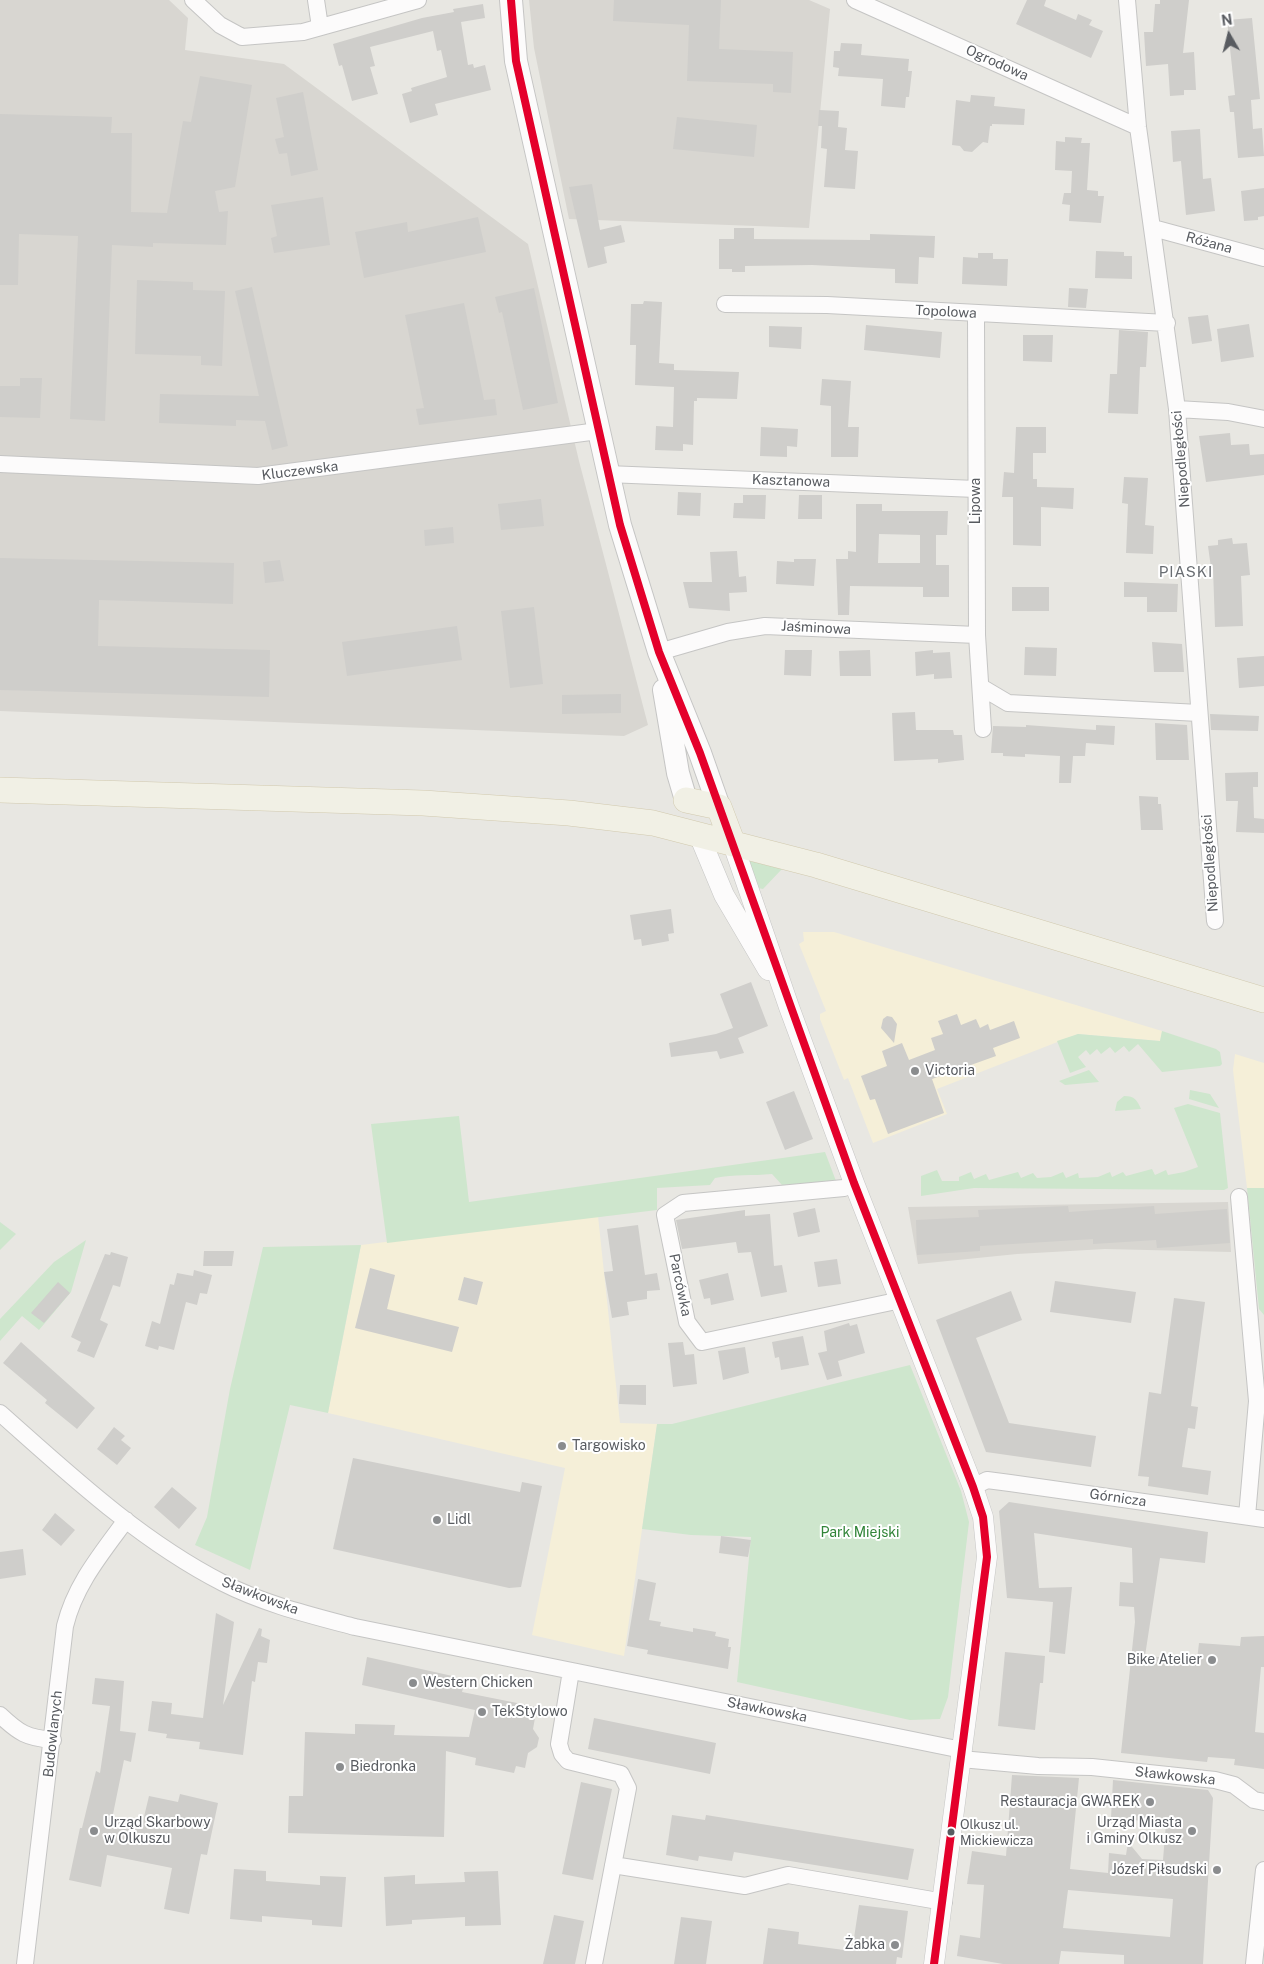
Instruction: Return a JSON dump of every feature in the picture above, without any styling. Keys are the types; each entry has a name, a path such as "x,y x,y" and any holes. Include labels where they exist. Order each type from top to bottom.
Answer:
{"main road":[{"path":"511,0 516,61 607,474 638,591 659,652 700,753 733,844"},
{"path":"659,652 676,760 686,800 699,835"},
{"path":"0,790 423,803 604,816 653,824 816,865 1264,1000"},
{"path":"686,800 719,807"}],"street":[{"path":"193,0 220,25 242,37 303,32 418,0"},
{"path":"316,0 320,27"},
{"name":"Ogrodowa","path":"855,0 1138,127"},
{"name":"Niepodległości","path":"1126,0 1138,127 1167,323 1177,409 1215,921"},
{"name":"Różana","path":"1153,228 1264,258"},
{"name":"Topolowa","path":"725,304 827,305 1167,323"},
{"name":"Lipowa","path":"976,314 977,635 983,729"},
{"path":"1177,409 1228,412 1264,419"},
{"name":"Kluczewska","path":"0,464 258,476 598,431"},
{"name":"Kasztanowa","path":"607,474 976,489"},
{"name":"Jaśminowa","path":"659,652 728,632 764,626 977,635"},
{"path":"981,687 1008,703 1199,713"},
{"path":"699,835 724,895 789,1007"},
{"path":"733,844 789,1007 854,1183 901,1300 983,1517 987,1557 944,1902 934,1964"},
{"name":"Parcówka","path":"854,1183 844,1188 683,1203 666,1215 687,1322 702,1342 901,1300"},
{"path":"1239,1197 1257,1401 1247,1516"},
{"name":"Sławkowska","path":"0,1413 73,1478 181,1560 224,1584 279,1606 355,1627 961,1754 1038,1766 1092,1767 1215,1780 1234,1785 1254,1800 1264,1802"},
{"name":"Górnicza","path":"973,1487 987,1480 1264,1519"},
{"name":"Budowlanych","path":"25,1964 53,1740 61,1655 70,1606 79,1584 126,1520"},
{"path":"571,1671 559,1744 562,1754 568,1761 621,1774 628,1788 594,1964"},
{"path":"0,1715 18,1732 34,1738 53,1740"},
{"path":"613,1865 745,1886 788,1875 944,1902"},
{"path":"1254,1964 1264,1870"}],"shaded area":[{"path":"0,0 169,0 188,18 185,50 284,64 528,244 579,461 648,725 624,736 0,711"},
{"path":"529,0 809,0 830,9 809,228 569,219 534,48"},
{"path":"803,932 834,932 1162,1031 1160,1041 1078,1034 937,1089 947,1114 873,1143 848,1078 844,1080 820,1019 820,1014 826,1011 799,944 804,941"},
{"path":"1235,1054 1264,1063 1264,1188 1247,1188 1233,1070"},
{"path":"1228,1202 1231,1252 1105,1249 1017,1254 918,1264 908,1207"},
{"name":"Targowisko","path":"598,1216 620,1423 657,1424 624,1656 532,1635 565,1468 328,1413 361,1245"}],"green space":[{"path":"747,860 782,869 763,889 758,888"},
{"path":"1162,1031 1216,1049 1220,1052 1222,1064 1220,1066 1162,1072 1138,1044 1129,1052 1124,1046 1115,1053 1110,1047 1101,1054 1097,1049 1090,1055 1086,1050 1078,1057 1086,1067 1070,1073 1057,1041 1078,1034 1160,1041"},
{"path":"1089,1070 1099,1082 1065,1085 1059,1081"},
{"path":"1190,1090 1210,1094 1219,1108 1189,1099"},
{"path":"1124,1096 1135,1099 1141,1109 1115,1111 1117,1102"},
{"path":"1188,1104 1220,1113 1228,1188 1224,1190 974,1188 921,1196 921,1176 937,1170 942,1181 959,1181 959,1177 971,1172 974,1179 986,1174 989,1180 1018,1172 1021,1178 1033,1173 1037,1178 1051,1177 1063,1172 1066,1178 1078,1173 1079,1178 1098,1177 1110,1172 1112,1177 1123,1172 1126,1176 1152,1169 1155,1175 1166,1170 1168,1175 1184,1172 1198,1167 1174,1108"},
{"path":"459,1116 469,1202 825,1152 836,1181 782,1185 772,1174 722,1177 715,1178 710,1185 657,1188 657,1210 387,1243 371,1124"},
{"path":"1247,1188 1264,1188 1264,1315 1259,1309"},
{"path":"0,1222 16,1234 0,1250"},
{"path":"86,1240 71,1292 39,1330 22,1316 0,1341 0,1319 54,1262"},
{"path":"361,1245 328,1413 290,1405 250,1570 195,1545 207,1517 230,1389 263,1247"},
{"name":"Park Miejski","path":"910,1365 961,1491 969,1522 948,1697 940,1719 910,1720 737,1682 751,1537 691,1535 642,1529 657,1424 672,1424"}],"building":[{"path":"614,0 721,0 719,49 793,52 791,93 773,92 773,84 687,81 689,25 613,21"},
{"path":"1027,0 1046,0 1044,6 1076,20 1078,14 1092,20 1089,25 1103,31 1091,58 1016,24"},
{"path":"1160,0 1189,0 1183,53 1194,52 1196,90 1184,90 1184,95 1170,96 1168,64 1146,66 1144,32 1153,32 1155,4 1160,4"},
{"path":"483,4 485,18 461,22 468,65 473,64 474,68 485,65 491,90 435,104 438,115 410,123 402,94 412,91 411,88 447,77 441,50 437,51 433,31 370,47 375,66 370,67 378,94 352,101 342,65 339,66 333,44 422,18 454,12 453,9"},
{"path":"1252,18 1260,99 1251,100 1253,129 1262,128 1264,156 1238,158 1234,112 1230,112 1228,96 1235,95 1227,20"},
{"path":"841,43 862,44 861,55 909,59 908,71 912,71 909,97 906,97 905,108 881,106 883,79 838,76 839,68 833,67 834,51 840,51"},
{"path":"200,76 252,85 235,187 215,191 219,212 228,211 226,245 153,243 153,247 112,245 105,421 70,419 78,236 19,234 18,285 0,285 0,114 112,117 111,133 132,133 131,212 167,213 183,121 191,122"},
{"path":"303,92 318,170 291,176 287,153 279,154 275,139 284,137 276,98"},
{"path":"971,95 995,97 994,106 1025,109 1024,125 992,124 990,126 988,143 983,142 972,152 964,151 960,146 952,145 956,100 970,102"},
{"path":"819,110 839,111 838,127 847,128 845,150 858,151 855,189 824,187 827,149 821,148 822,126 818,126"},
{"path":"677,117 757,125 754,157 673,149"},
{"path":"1200,129 1203,179 1211,178 1215,211 1186,215 1181,161 1173,162 1171,131"},
{"path":"1065,137 1082,138 1081,143 1090,143 1087,190 1098,191 1098,196 1104,196 1101,223 1069,221 1070,205 1062,204 1064,193 1071,193 1072,171 1055,170 1056,141 1065,142"},
{"path":"592,184 600,230 621,225 625,242 604,247 607,263 588,268 569,187"},
{"path":"1264,188 1264,216 1258,217 1258,220 1244,221 1241,191"},
{"path":"323,197 330,245 274,253 271,238 277,236 271,205"},
{"path":"478,217 486,252 364,278 355,232 407,222 408,232"},
{"path":"734,228 754,228 754,239 870,240 870,234 935,236 934,258 919,257 918,284 895,283 895,269 812,265 745,266 745,272 732,272 732,269 719,269 719,239 734,239"},
{"path":"1096,251 1124,252 1124,256 1132,256 1132,279 1095,278"},
{"path":"978,253 993,253 993,259 1008,259 1007,286 962,284 963,257 978,258"},
{"path":"137,280 193,282 193,290 225,291 222,366 201,365 201,356 135,354"},
{"path":"252,287 288,446 272,450 265,421 236,420 236,426 159,423 160,394 259,396 235,291"},
{"path":"534,288 558,403 523,410 502,312 499,313 495,297"},
{"path":"1069,288 1088,289 1086,308 1068,307"},
{"path":"644,301 662,302 659,363 674,364 674,370 739,372 737,399 697,398 697,401 694,401 693,445 683,444 683,451 655,450 656,426 673,427 674,387 635,385 636,345 630,345 631,304 643,304"},
{"path":"464,303 484,400 495,399 497,415 419,425 416,409 424,408 405,315"},
{"path":"1208,315 1212,341 1192,344 1188,317"},
{"path":"1249,324 1254,357 1221,362 1217,329"},
{"path":"866,325 942,332 940,358 864,350"},
{"path":"769,326 802,327 801,349 769,347"},
{"path":"1119,330 1148,332 1146,367 1140,367 1138,414 1108,413 1110,374 1117,374"},
{"path":"1023,335 1053,335 1052,362 1023,361"},
{"path":"20,378 42,378 40,418 0,417 0,386 20,386"},
{"path":"822,379 851,381 848,427 859,427 858,457 831,457 831,406 820,405"},
{"path":"761,427 798,429 797,447 787,446 787,457 760,456"},
{"path":"1016,427 1046,427 1046,453 1033,453 1033,479 1037,479 1037,487 1074,488 1073,509 1041,507 1041,546 1013,545 1013,497 1002,497 1004,472 1014,473"},
{"path":"1230,433 1231,445 1249,444 1250,455 1264,454 1264,475 1206,482 1199,436"},
{"path":"1124,477 1148,478 1145,525 1154,526 1153,554 1126,553 1128,504 1122,503"},
{"path":"678,492 701,493 700,516 677,515"},
{"path":"743,495 766,495 765,519 733,518 734,503 743,503"},
{"path":"799,495 822,495 822,519 798,519"},
{"path":"541,499 544,526 501,530 498,504"},
{"path":"856,504 882,504 882,511 948,511 947,535 936,535 936,565 949,565 949,597 923,597 923,587 850,586 849,615 838,615 836,559 848,559 848,551 856,552","holes":["879,534 920,535 920,563 878,563"]},
{"path":"453,527 454,543 425,546 424,530"},
{"path":"1232,538 1233,544 1247,543 1250,575 1241,576 1243,626 1215,627 1213,568 1211,568 1208,546 1218,545 1218,540"},
{"path":"737,551 739,577 746,576 747,592 729,593 730,611 689,608 683,582 712,582 710,552"},
{"path":"0,558 234,563 233,604 99,600 98,646 270,650 269,697 0,690"},
{"path":"794,559 816,559 814,586 776,584 777,561 794,562"},
{"path":"280,560 284,581 265,583 263,562"},
{"path":"1124,582 1178,584 1177,612 1147,612 1147,597 1124,597"},
{"path":"1012,587 1049,587 1049,611 1012,611"},
{"path":"534,607 543,684 510,688 501,611"},
{"path":"457,626 462,660 347,676 342,642"},
{"path":"1152,642 1182,644 1184,672 1154,672"},
{"path":"1025,647 1057,648 1056,676 1024,675"},
{"path":"785,650 812,650 811,676 784,675"},
{"path":"870,650 871,676 840,676 839,651"},
{"path":"933,650 933,653 950,652 952,678 934,679 934,674 916,676 915,652"},
{"path":"1264,656 1264,686 1239,688 1237,658"},
{"path":"621,694 621,713 562,714 562,695"},
{"path":"915,712 916,730 953,730 954,735 962,735 964,760 938,763 938,759 894,761 892,713"},
{"path":"1210,714 1259,716 1258,731 1211,730"},
{"path":"1155,723 1187,725 1189,760 1156,760"},
{"path":"1026,725 1096,730 1096,725 1115,726 1114,745 1086,743 1085,756 1073,756 1071,783 1059,783 1060,756 1025,754 1025,757 1003,756 1003,753 991,753 993,726 1026,727"},
{"path":"1258,772 1258,787 1253,787 1254,818 1264,819 1264,833 1236,832 1238,801 1226,801 1225,773"},
{"path":"1139,796 1158,797 1158,804 1161,804 1163,830 1141,830"},
{"path":"671,909 674,933 668,934 669,941 642,946 641,939 634,940 630,915"},
{"path":"751,982 768,1026 738,1038 744,1053 720,1059 717,1051 671,1057 669,1043 716,1034 733,1028 720,994"},
{"name":"Victoria","path":"957,1014 961,1025 976,1019 980,1028 988,1024 990,1030 1014,1021 1020,1038 993,1048 996,1056 932,1079 944,1113 888,1134 875,1099 870,1100 861,1076 887,1066 882,1051 902,1043 909,1060 935,1050 931,1038 943,1034 938,1021"},
{"path":"887,1016 892,1017 897,1024 894,1043 881,1028 883,1019"},
{"path":"794,1091 813,1139 785,1150 766,1102"},
{"path":"1068,1206 1069,1212 1154,1206 1155,1214 1227,1209 1230,1243 1157,1248 1156,1240 1093,1244 1093,1239 980,1246 980,1251 917,1255 916,1220 979,1217 978,1210"},
{"path":"815,1208 820,1232 798,1237 793,1213"},
{"path":"745,1210 745,1216 770,1214 774,1266 782,1265 787,1292 761,1297 751,1252 738,1253 736,1242 682,1249 676,1220"},
{"path":"638,1225 645,1275 657,1273 660,1290 647,1291 647,1299 627,1302 629,1315 612,1318 604,1272 613,1271 607,1229"},
{"path":"204,1251 234,1251 232,1266 203,1266"},
{"path":"111,1252 128,1257 120,1287 113,1285 100,1320 108,1324 94,1358 77,1351 81,1342 71,1337 105,1254 110,1255"},
{"path":"837,1259 841,1284 818,1287 814,1262"},
{"path":"370,1268 395,1275 387,1309 459,1327 452,1352 355,1328"},
{"path":"194,1270 212,1275 207,1294 200,1293 197,1305 186,1302 174,1350 159,1346 158,1350 145,1346 152,1321 160,1324 170,1284 174,1285 177,1273 193,1276"},
{"path":"728,1273 734,1300 711,1305 710,1298 704,1299 699,1280"},
{"path":"464,1277 483,1282 477,1305 458,1300"},
{"path":"1055,1281 1136,1292 1131,1323 1050,1312"},
{"path":"58,1282 70,1293 44,1323 31,1313"},
{"path":"1011,1291 1022,1320 976,1338 1009,1423 1096,1436 1091,1467 986,1452 936,1320"},
{"path":"1174,1298 1205,1302 1191,1406 1198,1407 1195,1429 1188,1428 1182,1467 1211,1471 1208,1495 1148,1486 1149,1477 1138,1476 1149,1392 1161,1394"},
{"path":"849,1323 850,1326 857,1324 865,1353 838,1361 842,1376 827,1380 818,1353 827,1351 824,1331"},
{"path":"803,1336 809,1365 781,1370 779,1357 775,1358 772,1342"},
{"path":"21,1342 95,1408 77,1429 45,1403 47,1400 3,1363"},
{"path":"683,1342 685,1355 694,1354 697,1384 673,1387 668,1343"},
{"path":"745,1347 749,1373 723,1380 718,1351"},
{"path":"620,1385 646,1385 646,1405 619,1404"},
{"path":"114,1427 125,1436 121,1440 131,1448 117,1465 97,1449"},
{"name":"Lidl","path":"353,1458 520,1492 522,1482 542,1486 521,1587 509,1588 333,1549"},
{"path":"172,1487 197,1508 179,1529 154,1507"},
{"path":"1009,1502 1208,1532 1205,1563 1160,1558 1145,1656 1197,1660 1199,1643 1240,1646 1241,1637 1264,1636 1264,1667 1261,1667 1255,1732 1264,1733 1264,1769 1234,1765 1235,1759 1208,1757 1207,1762 1121,1753 1135,1622 1134,1607 1119,1606 1120,1582 1133,1583 1132,1548 1034,1533 1039,1588 1072,1587 1065,1654 1049,1652 1053,1602 1007,1598 999,1511"},
{"path":"55,1513 75,1530 61,1546 42,1530"},
{"path":"721,1536 751,1540 748,1557 719,1553"},
{"path":"23,1549 26,1575 0,1579 0,1552"},
{"path":"638,1579 656,1583 649,1620 661,1622 660,1626 693,1632 693,1628 716,1632 715,1636 729,1639 728,1647 731,1647 728,1669 647,1654 648,1650 627,1646"},
{"path":"216,1613 234,1622 223,1705 259,1628 262,1629 261,1636 270,1640 267,1663 258,1662 255,1682 252,1681 243,1755 199,1749 200,1742 166,1738 167,1734 148,1731 152,1701 172,1703 171,1714 203,1718"},
{"path":"1005,1652 1045,1656 1043,1683 1040,1683 1035,1730 998,1726"},
{"path":"367,1657 457,1677 457,1679 465,1681 462,1692 537,1707 533,1729 539,1738 537,1747 528,1753 525,1768 516,1766 514,1773 475,1765 476,1758 446,1751 444,1837 288,1833 289,1796 303,1796 305,1732 355,1734 355,1724 395,1725 394,1735 469,1737 475,1710 362,1685"},
{"path":"95,1678 124,1681 120,1731 136,1733 131,1762 124,1760 112,1819 142,1825 149,1796 178,1802 180,1794 218,1803 207,1855 201,1854 189,1914 164,1909 172,1868 107,1855 101,1887 69,1880 80,1828 82,1828 96,1771 100,1773 110,1706 92,1704"},
{"path":"594,1718 716,1743 710,1774 588,1749"},
{"path":"1012,1775 1079,1778 1070,1869 1108,1873 1109,1853 1126,1855 1128,1842 1142,1859 1163,1860 1166,1823 1111,1818 1113,1780 1208,1790 1213,1798 1203,1964 1124,1964 1124,1955 1061,1951 1059,1964 1003,1964 957,1956 960,1935 980,1938 984,1885 967,1884 972,1851 1006,1856","holes":["1068,1890 1173,1899 1170,1937 1063,1928"]},
{"path":"581,1782 612,1789 593,1880 562,1874"},
{"path":"672,1815 705,1820 706,1815 914,1849 908,1880 734,1852 732,1861 699,1856 698,1861 666,1855"},
{"path":"234,1869 266,1871 266,1881 320,1885 320,1876 346,1877 342,1927 312,1925 312,1920 262,1916 262,1922 230,1919"},
{"path":"498,1871 501,1925 465,1926 465,1917 412,1920 412,1924 386,1926 384,1877 415,1875 415,1884 465,1882 464,1872"},
{"path":"859,1905 908,1911 902,1958 897,1957 896,1964 763,1964 768,1928 799,1932 798,1944 852,1951"},
{"path":"554,1915 584,1921 575,1964 543,1964"},
{"path":"681,1917 712,1921 706,1964 674,1964"}],"transit line":[{"path":"511,0 516,61 620,525 659,652 700,753 854,1183 983,1517 987,1557 934,1964"}],"place":[{"name":"Victoria","path":"915,1071"},
{"name":"Targowisko","path":"562,1446"},
{"name":"Lidl","path":"437,1520"},
{"name":"Bike Atelier","path":"1212,1660"},
{"name":"Western Chicken","path":"413,1683"},
{"name":"TekStylowo","path":"482,1712"},
{"name":"Biedronka","path":"340,1767"},
{"name":"Restauracja GWAREK","path":"1150,1802"},
{"name":"Urząd Skarbowy w Olkuszu","path":"94,1831"},
{"name":"Urząd Miasta i Gminy Olkusz","path":"1192,1831"},
{"name":"Olkusz ul. Mickiewicza","path":"951,1832"},
{"name":"Józef Piłsudski","path":"1217,1870"},
{"name":"Żabka","path":"895,1945"}],"district":[{"name":"PIASKI","path":"1186,572"}]}
